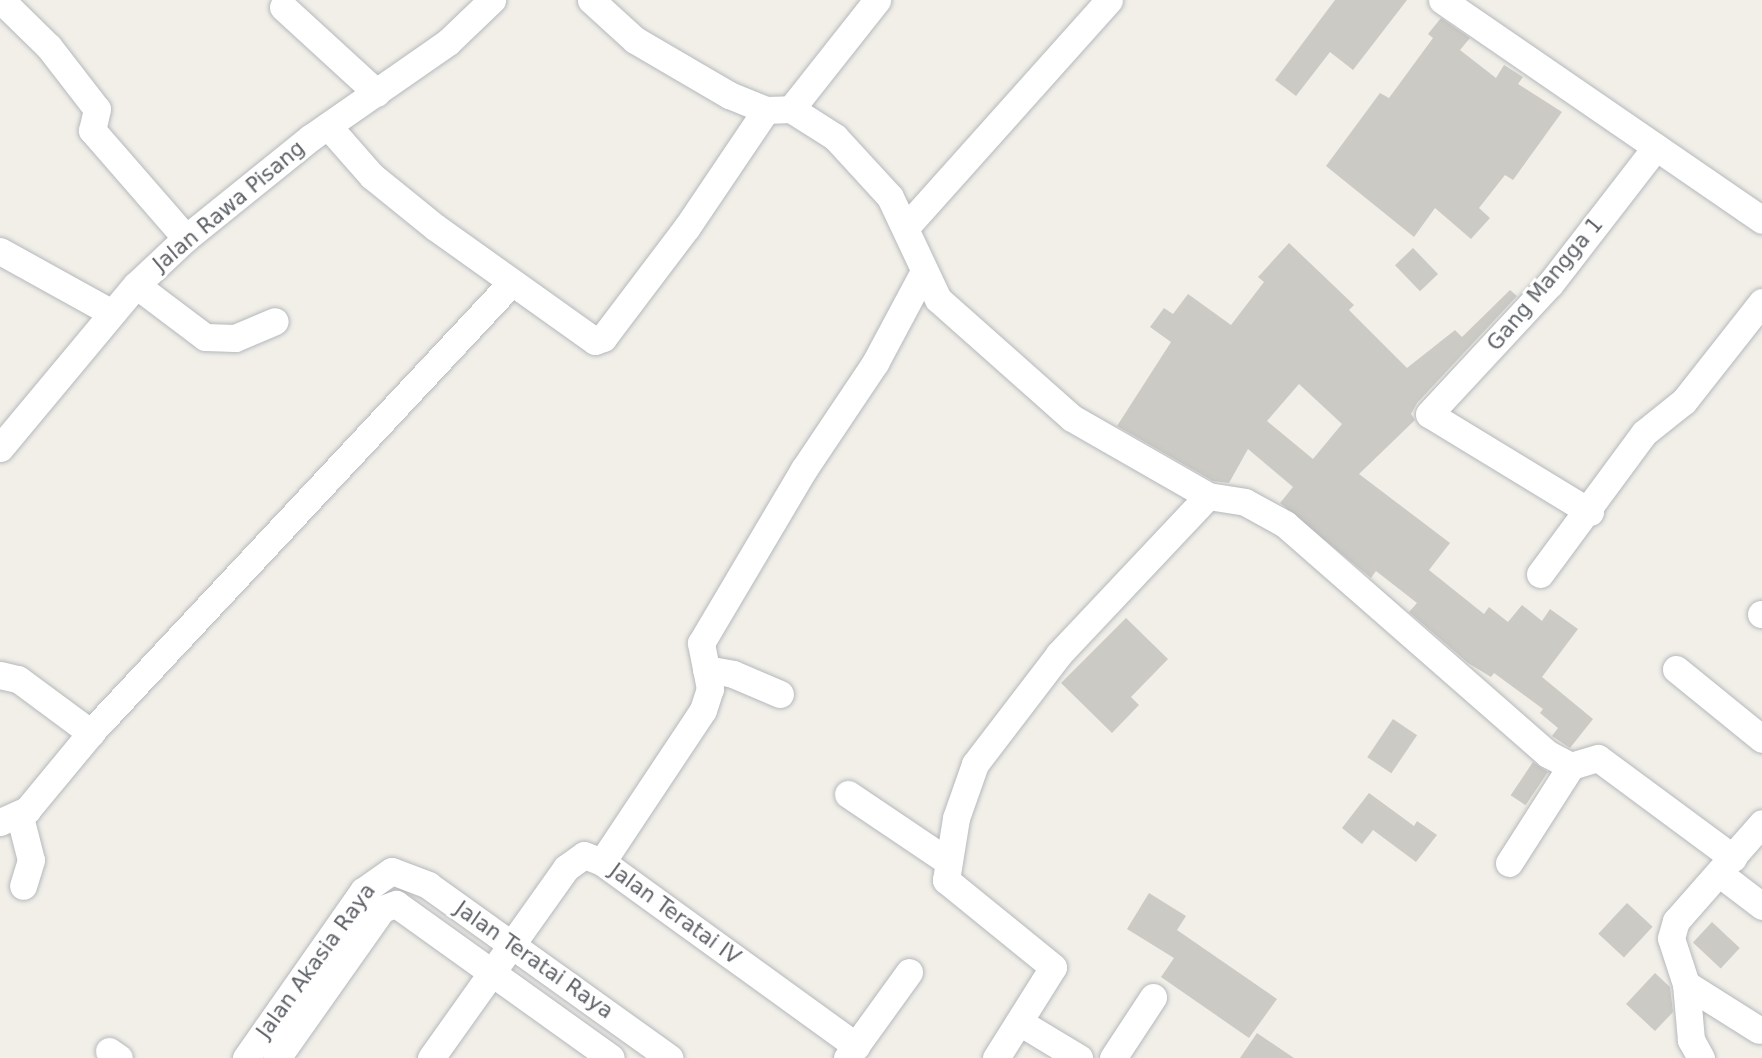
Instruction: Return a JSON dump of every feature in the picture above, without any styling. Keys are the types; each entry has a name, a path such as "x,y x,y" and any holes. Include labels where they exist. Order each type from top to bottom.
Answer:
{"street":[{"path":"1,0 49,47 99,113 92,130 186,238"},
{"name":"Jalan Rawa Pisang","path":"0,448 136,285 186,238 328,126 448,42 492,0"},
{"path":"591,0 635,40 729,95 779,110 835,136 890,197 907,225 923,273 938,300 1072,418 1208,496 1245,502 1285,524 1548,754 1571,766"},
{"path":"328,126 372,176 587,339 603,338 779,110 877,0"},
{"path":"907,225 1109,0"},
{"path":"1442,0 1762,220"},
{"path":"283,7 377,93"},
{"name":"Gang Mangga 1","path":"1590,512 1429,414 1550,284 1656,147"},
{"path":"0,251 112,313"},
{"path":"602,861 703,710 710,689 701,643 892,335 923,273"},
{"path":"23,886 31,860 10,820 511,283"},
{"path":"136,285 205,337 236,338 275,321"},
{"path":"1540,574 1590,512 1644,433 1684,401 1762,302"},
{"path":"996,1058 1021,1023 1052,964 949,885 946,860 975,764 994,732 1208,496"},
{"path":"706,669 780,694"},
{"path":"1676,669 1762,739"},
{"path":"0,675 18,679 91,733"},
{"path":"1509,863 1571,766 1598,758 1726,866 1762,906"},
{"path":"848,794 946,860"},
{"path":"1701,1058 1691,1040 1686,984 1672,952 1676,921 1762,823"},
{"name":"Jalan Teratai IV","path":"514,943 575,858 593,856 851,1052"},
{"name":"Jalan Teratai Raya","path":"392,871 428,885 514,943 670,1058"},
{"name":"Jalan Akasia Raya","path":"246,1058 363,891 392,871"},
{"name":"Jalan Teratai Raya","path":"405,907 611,1058"},
{"name":"Jalan Akasia Raya","path":"277,1058 382,909 405,907"},
{"path":"430,1058 514,943"},
{"path":"851,1052 909,972"},
{"path":"1686,984 1759,1030"},
{"path":"1113,1058 1153,997"},
{"path":"1021,1023 1079,1058"}],"building":[{"path":"1335,0 1407,0 1353,70 1330,52 1296,96 1275,80"},
{"path":"1441,18 1470,38 1460,50 1496,78 1504,65 1523,77 1518,84 1562,112 1513,180 1505,175 1479,208 1490,218 1471,239 1435,208 1414,237 1326,166 1380,93 1389,98 1433,38 1428,34"},
{"path":"1289,243 1354,305 1349,310 1407,368 1455,330 1462,337 1510,290 1517,296 1417,403 1411,414 1415,420 1359,474 1450,543 1429,570 1484,614 1489,607 1508,622 1522,605 1542,621 1550,609 1578,629 1542,677 1593,719 1570,748 1552,736 1558,728 1540,713 1543,709 1494,673 1491,677 1468,663 1409,612 1417,603 1376,571 1371,578 1280,503 1293,487 1248,449 1229,483 1213,481 1117,426 1171,342 1150,327 1164,308 1173,314 1188,294 1231,325 1264,282 1258,277","holes":["1299,384 1342,424 1313,459 1267,421"]},
{"path":"1413,248 1438,274 1420,291 1395,265"},
{"path":"1126,618 1168,659 1131,697 1139,705 1112,733 1061,683"},
{"path":"1393,719 1417,735 1391,773 1367,757"},
{"path":"1533,762 1548,772 1526,805 1511,795"},
{"path":"1369,793 1414,826 1417,821 1437,835 1416,862 1373,830 1362,844 1342,828"},
{"path":"1149,893 1186,916 1177,930 1277,999 1249,1038 1161,977 1174,958 1127,929"},
{"path":"1627,903 1653,927 1624,958 1598,934"},
{"path":"1712,922 1740,948 1721,968 1693,942"},
{"path":"1655,973 1670,987 1673,1012 1655,1031 1626,1004"},
{"path":"1257,1033 1294,1058 1240,1058"}]}
